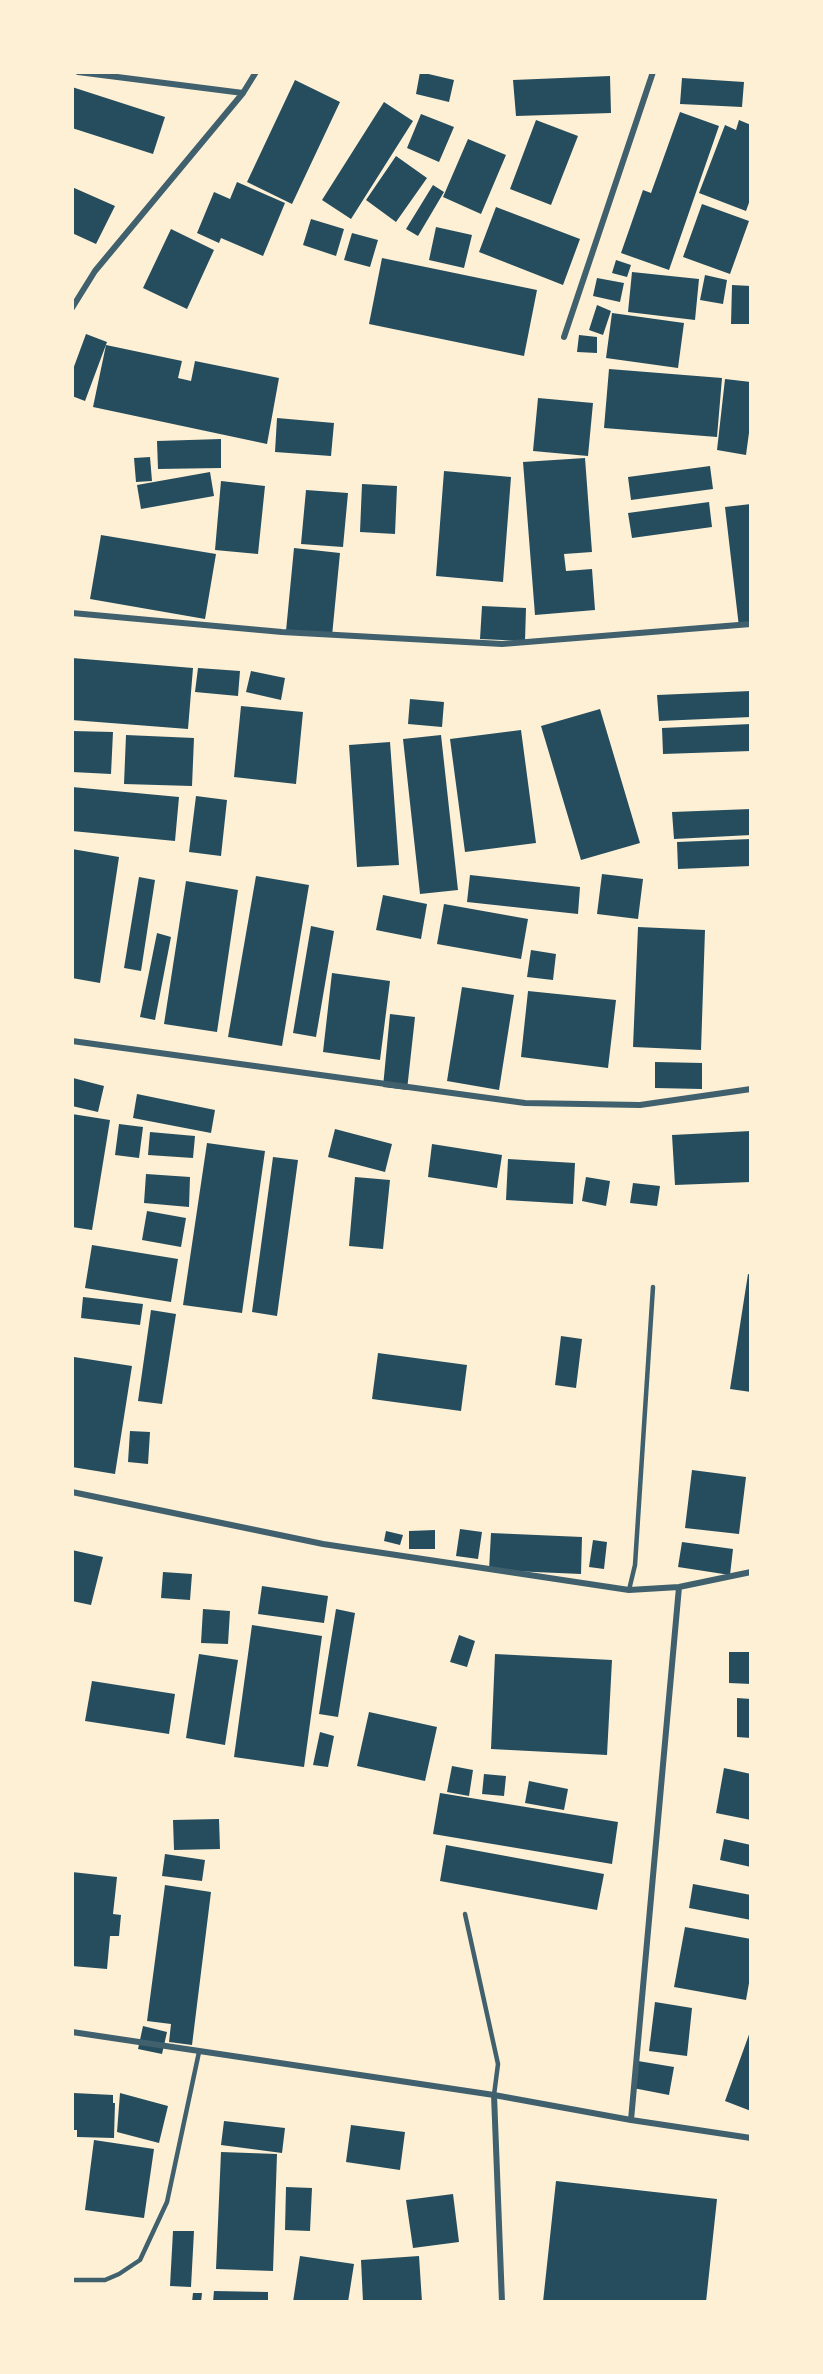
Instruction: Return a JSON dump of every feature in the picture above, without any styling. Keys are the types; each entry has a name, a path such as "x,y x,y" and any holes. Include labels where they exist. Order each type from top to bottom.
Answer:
{"street":[{"path":"78,72 243,93"},
{"path":"72,308 95,271 243,93 256,72"},
{"path":"564,337 653,72"},
{"path":"72,614 282,632 502,644 751,624"},
{"path":"72,1041 525,1103 640,1105 751,1089"},
{"path":"72,1492 322,1544 628,1590 680,1587 751,1572"},
{"path":"631,2120 680,1587"},
{"path":"72,2032 494,2095 631,2120 751,2138"},
{"path":"494,2095 502,2302"}],"lane":[{"path":"628,1590 635,1565 653,1287"},
{"path":"465,1914 498,2064 494,2095"},
{"path":"72,2280 105,2280 140,2260 167,2202 199,2052"}],"building":[{"path":"420,72 454,80 449,102 416,94"},
{"path":"610,76 611,113 516,116 513,80"},
{"path":"682,78 744,82 742,107 680,104"},
{"path":"295,80 340,102 292,204 247,182"},
{"path":"72,87 165,117 153,154 72,128"},
{"path":"384,102 413,121 351,219 322,200"},
{"path":"680,112 719,126 669,270 621,253 643,190 651,193"},
{"path":"421,114 454,127 439,162 407,148"},
{"path":"536,120 578,136 551,205 510,189"},
{"path":"739,120 751,125 751,197 746,211 699,193 725,125 736,130"},
{"path":"468,139 506,155 481,214 443,197"},
{"path":"396,156 427,178 396,222 366,200"},
{"path":"237,182 285,203 263,256 221,238 219,243 197,233 214,192 230,199"},
{"path":"433,185 444,192 418,236 406,229"},
{"path":"72,187 115,206 96,244 72,233"},
{"path":"702,204 749,221 730,274 683,257"},
{"path":"496,207 580,239 563,285 479,252"},
{"path":"311,219 344,229 336,256 303,245"},
{"path":"436,227 472,235 464,268 429,260"},
{"path":"171,229 214,250 187,309 143,288"},
{"path":"352,233 378,240 370,267 344,260"},
{"path":"382,258 537,290 524,356 369,324"},
{"path":"616,260 631,265 627,277 612,273"},
{"path":"632,272 699,279 695,320 628,312"},
{"path":"705,275 727,280 723,304 700,300"},
{"path":"597,278 624,283 620,302 593,296"},
{"path":"732,285 751,286 751,324 731,324"},
{"path":"597,305 611,311 603,335 589,330"},
{"path":"612,313 684,323 678,368 606,358"},
{"path":"86,334 107,342 85,401 72,396 72,372"},
{"path":"579,335 597,337 597,353 577,352"},
{"path":"106,345 182,361 178,378 191,381 195,361 279,378 267,444 93,407"},
{"path":"609,369 722,378 717,437 604,428"},
{"path":"725,379 751,382 751,418 746,455 717,450"},
{"path":"538,398 593,403 588,456 533,451"},
{"path":"277,418 334,423 331,456 275,452"},
{"path":"221,439 221,468 158,469 157,441"},
{"path":"150,457 152,481 136,482 134,458"},
{"path":"585,458 592,552 564,554 566,571 592,569 595,610 535,615 523,462"},
{"path":"710,466 713,489 631,500 628,477"},
{"path":"444,471 511,477 503,582 436,576"},
{"path":"210,472 214,496 141,509 137,485"},
{"path":"221,481 265,486 258,554 215,550"},
{"path":"362,484 397,486 395,534 360,532"},
{"path":"306,490 348,493 343,547 301,544"},
{"path":"709,502 712,527 632,538 628,513"},
{"path":"751,504 751,626 739,627 725,507"},
{"path":"101,535 216,554 205,619 90,599"},
{"path":"294,548 340,553 332,636 286,631"},
{"path":"482,606 526,608 525,641 480,639"},
{"path":"72,658 193,668 188,729 72,720"},
{"path":"198,668 240,671 238,696 195,692"},
{"path":"251,671 285,678 281,700 246,692"},
{"path":"751,691 751,717 659,721 657,695"},
{"path":"410,699 444,702 442,727 408,724"},
{"path":"241,706 303,712 296,784 234,777"},
{"path":"600,709 640,843 581,860 541,726"},
{"path":"751,724 751,751 663,754 662,728"},
{"path":"521,730 536,843 465,852 450,739"},
{"path":"72,731 113,732 111,774 72,772"},
{"path":"126,735 194,738 192,786 124,784"},
{"path":"441,735 458,890 420,894 403,739"},
{"path":"390,742 399,865 357,867 349,745"},
{"path":"72,787 179,797 175,841 72,831"},
{"path":"196,796 227,800 221,856 189,852"},
{"path":"751,809 751,835 674,839 672,812"},
{"path":"751,839 751,866 678,869 677,842"},
{"path":"72,849 119,857 100,983 72,978"},
{"path":"602,874 643,879 638,919 597,914"},
{"path":"470,875 580,887 578,914 467,902"},
{"path":"256,876 309,885 282,1046 228,1037"},
{"path":"139,877 155,880 141,971 124,968"},
{"path":"186,881 238,890 217,1032 164,1024"},
{"path":"383,895 427,904 421,939 376,930"},
{"path":"444,904 528,919 521,959 437,944"},
{"path":"311,926 334,931 316,1037 293,1033"},
{"path":"638,927 705,930 701,1050 633,1047"},
{"path":"157,933 171,937 155,1020 140,1017"},
{"path":"531,950 556,954 553,980 527,977"},
{"path":"332,973 390,981 380,1060 323,1052"},
{"path":"462,987 514,995 499,1090 447,1081"},
{"path":"528,991 616,1000 608,1068 521,1057"},
{"path":"390,1014 415,1017 407,1090 383,1087"},
{"path":"655,1062 702,1063 702,1089 655,1088"},
{"path":"73,1078 104,1086 98,1112 72,1106"},
{"path":"137,1094 215,1110 211,1133 133,1118"},
{"path":"72,1114 110,1120 92,1230 72,1227"},
{"path":"119,1124 143,1127 139,1158 115,1155"},
{"path":"335,1129 392,1144 385,1172 328,1157"},
{"path":"751,1131 751,1182 675,1185 672,1135"},
{"path":"150,1132 195,1136 193,1158 148,1155"},
{"path":"207,1143 265,1151 242,1313 183,1305"},
{"path":"432,1144 502,1155 497,1188 428,1177"},
{"path":"273,1157 298,1160 277,1316 252,1312"},
{"path":"508,1159 575,1163 573,1204 506,1200"},
{"path":"146,1174 190,1177 189,1207 144,1203"},
{"path":"355,1177 390,1180 383,1249 349,1246"},
{"path":"586,1177 610,1181 606,1206 582,1201"},
{"path":"633,1183 660,1186 657,1206 630,1203"},
{"path":"147,1211 186,1218 181,1247 142,1240"},
{"path":"92,1245 178,1259 171,1302 85,1288"},
{"path":"748,1274 751,1275 751,1392 730,1389"},
{"path":"83,1297 143,1304 140,1325 81,1318"},
{"path":"151,1310 176,1314 162,1404 138,1401"},
{"path":"561,1336 582,1339 576,1388 555,1385"},
{"path":"378,1353 467,1365 461,1411 372,1399"},
{"path":"74,1357 132,1366 115,1474 72,1467"},
{"path":"130,1431 150,1432 148,1464 128,1462"},
{"path":"692,1470 746,1477 739,1534 685,1528"},
{"path":"460,1529 482,1532 478,1559 456,1556"},
{"path":"435,1530 435,1549 409,1549 409,1531"},
{"path":"386,1531 403,1535 400,1545 384,1541"},
{"path":"491,1533 582,1537 581,1574 489,1570"},
{"path":"593,1540 607,1542 604,1569 589,1567"},
{"path":"682,1542 733,1549 730,1575 678,1567"},
{"path":"72,1550 103,1557 91,1605 72,1601"},
{"path":"163,1572 192,1574 190,1600 161,1598"},
{"path":"262,1586 328,1596 324,1623 258,1614"},
{"path":"203,1609 230,1611 228,1644 201,1643"},
{"path":"336,1609 355,1613 338,1717 319,1714"},
{"path":"252,1625 322,1636 304,1767 234,1757"},
{"path":"459,1635 475,1641 467,1667 450,1662"},
{"path":"729,1652 751,1652 751,1684 729,1683"},
{"path":"199,1654 238,1660 225,1745 186,1738"},
{"path":"495,1654 612,1660 607,1755 491,1749"},
{"path":"92,1681 175,1694 169,1734 85,1721"},
{"path":"737,1698 751,1699 751,1738 737,1737"},
{"path":"369,1712 437,1727 425,1781 357,1766"},
{"path":"320,1732 334,1736 328,1767 313,1765"},
{"path":"452,1766 473,1770 469,1796 447,1792"},
{"path":"724,1768 751,1774 751,1820 716,1813"},
{"path":"484,1774 506,1776 504,1796 482,1794"},
{"path":"529,1781 568,1789 564,1810 525,1803"},
{"path":"440,1793 618,1822 612,1864 433,1834"},
{"path":"219,1819 220,1849 174,1850 173,1820"},
{"path":"724,1839 751,1845 751,1867 720,1860"},
{"path":"446,1845 604,1874 597,1910 440,1881"},
{"path":"165,1854 205,1860 202,1881 162,1876"},
{"path":"72,1872 117,1877 113,1914 121,1915 119,1936 110,1936 107,1969 72,1966"},
{"path":"693,1884 751,1895 751,1920 689,1908"},
{"path":"165,1885 211,1892 192,2045 169,2042 171,2024 147,2021"},
{"path":"685,1927 751,1939 751,1972 746,2000 674,1987"},
{"path":"655,2002 692,2008 687,2056 649,2051"},
{"path":"143,2026 167,2032 162,2054 138,2049"},
{"path":"751,2029 751,2111 725,2101"},
{"path":"638,2061 674,2067 669,2095 633,2088"},
{"path":"74,2093 113,2095 113,2103 115,2103 114,2138 77,2137 77,2130 73,2130"},
{"path":"120,2093 168,2106 159,2143 117,2132"},
{"path":"224,2121 285,2128 282,2153 221,2145"},
{"path":"351,2125 405,2132 400,2170 346,2162"},
{"path":"94,2140 154,2149 144,2218 85,2210"},
{"path":"221,2152 277,2154 273,2271 216,2269"},
{"path":"556,2181 717,2199 706,2302 543,2302"},
{"path":"286,2187 312,2188 310,2231 285,2230"},
{"path":"453,2194 459,2242 413,2248 406,2200"},
{"path":"173,2231 194,2231 191,2287 170,2286"},
{"path":"300,2256 354,2264 348,2302 293,2302"},
{"path":"419,2256 422,2302 363,2302 361,2260"},
{"path":"214,2291 268,2292 268,2302 213,2302"},
{"path":"193,2293 202,2293 201,2302 192,2302"}]}
